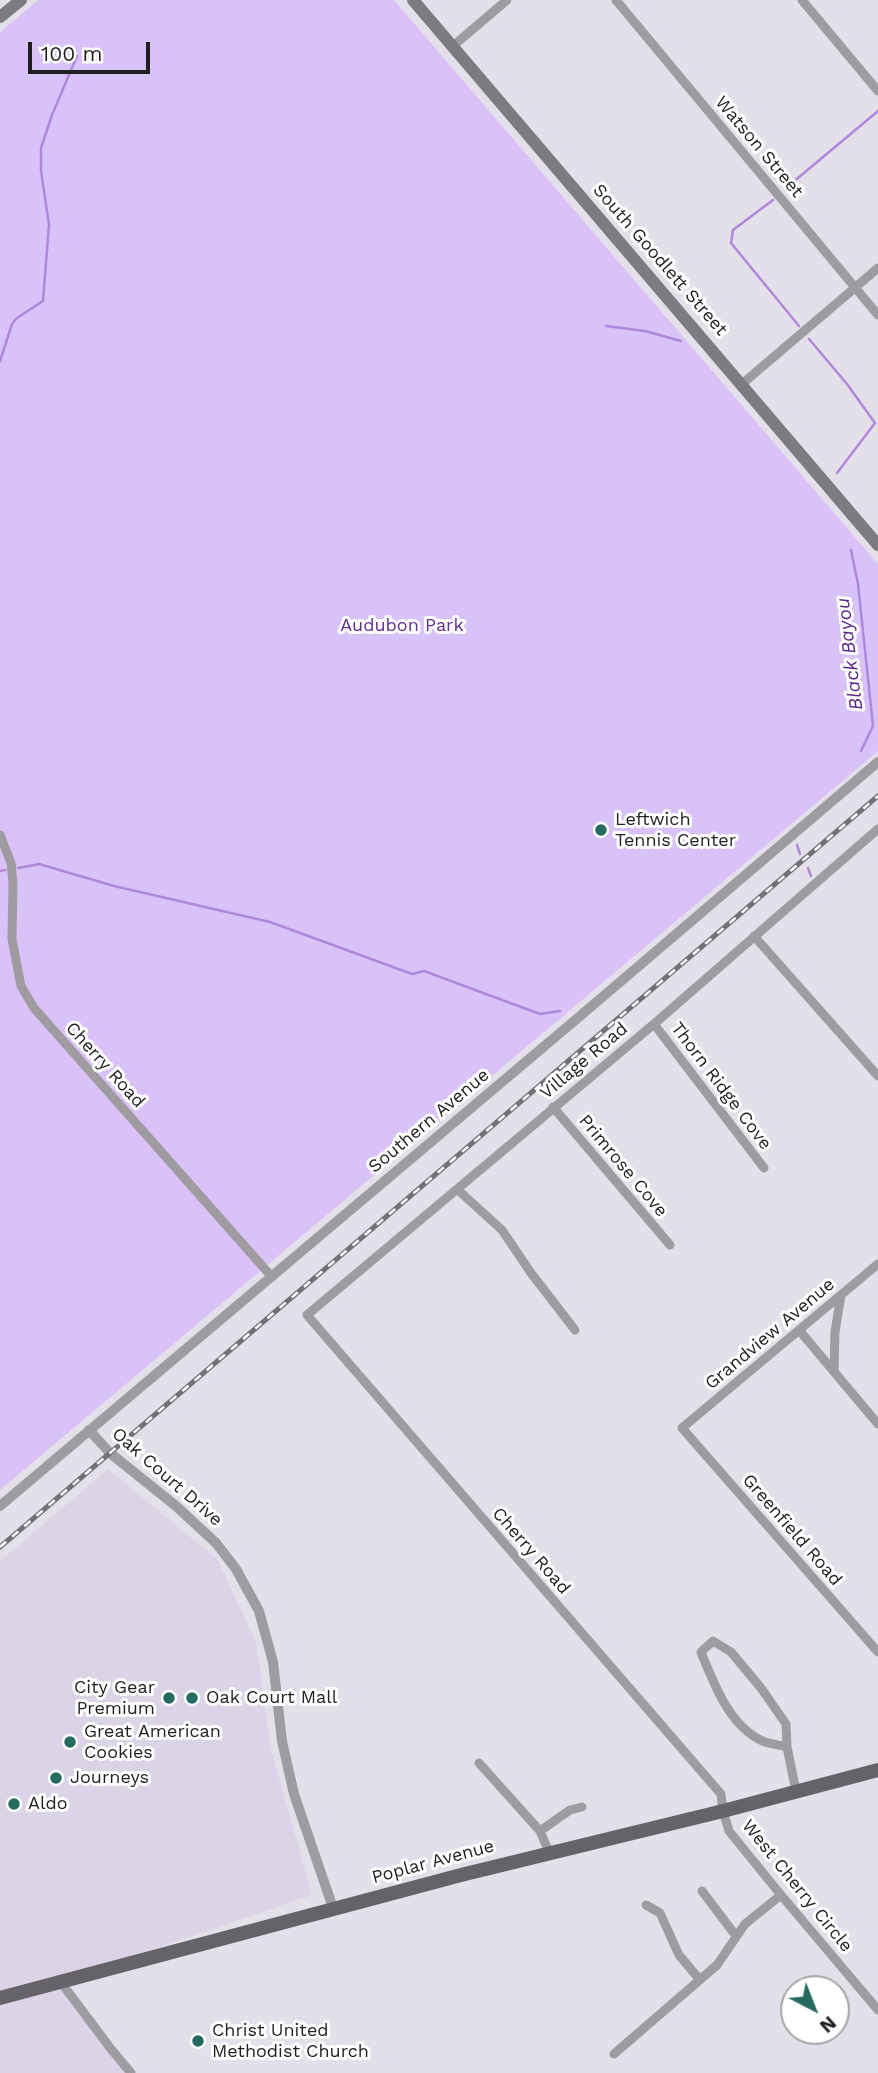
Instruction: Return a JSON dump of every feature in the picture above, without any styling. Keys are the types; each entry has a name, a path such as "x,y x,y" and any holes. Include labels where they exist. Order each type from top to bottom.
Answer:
{"main road":[{"path":"0,17 20,0"},
{"name":"South Goodlett Street","path":"413,0 878,545"},
{"name":"Poplar Avenue","path":"0,1998 333,1908 878,1770"}],"street":[{"path":"453,46 508,0"},
{"name":"Watson Street","path":"616,0 878,315"},
{"path":"802,0 878,92"},
{"path":"742,384 878,268"},
{"name":"Southern Avenue","path":"0,1506 878,762"},
{"name":"Cherry Road","path":"0,835 11,863 12,939 21,986 34,1008 272,1277"},
{"name":"Village Road","path":"307,1315 876,835"},
{"path":"754,936 878,1076"},
{"name":"Thorn Ridge Cove","path":"654,1024 764,1168"},
{"name":"Primrose Cove","path":"553,1107 670,1245"},
{"path":"458,1190 502,1230 575,1331"},
{"name":"Grandview Avenue","path":"682,1428 878,1264"},
{"path":"834,1372 835,1332 841,1295"},
{"name":"Cherry Road","path":"307,1315 721,1794 723,1811"},
{"path":"799,1330 878,1424"},
{"name":"Greenfield Road","path":"682,1428 878,1652"},
{"name":"Oak Court Drive","path":"89,1430 110,1453 176,1506 216,1543 236,1569 259,1611 273,1662 282,1741 294,1794 333,1908"},
{"path":"786,1747 764,1741 740,1725 716,1688 701,1652 712,1641 731,1652 786,1724 786,1747 796,1791"},
{"path":"479,1763 540,1832 549,1853"},
{"path":"540,1832 568,1812 582,1807"},
{"name":"West Cherry Circle","path":"723,1811 729,1831 878,2010"},
{"path":"702,1891 736,1936"},
{"path":"614,2054 717,1965 745,1924 781,1895"},
{"path":"646,1905 660,1913 679,1955 700,1980"},
{"path":"60,1981 131,2073"}],"shaded area":[{"path":"108,1469 218,1560 256,1642 271,1749 312,1895 60,1981 133,2073 0,2073 0,1561"}],"green space":[{"name":"Audubon Park","path":"38,0 394,0 878,564 878,751 0,1490 0,32"}],"waterway":[{"path":"0,361 12,324 43,301 49,225 41,171 41,148 77,56"},
{"name":"Black Bayou","path":"786,188 878,111"},
{"name":"Black Bayou","path":"773,200 733,230 731,243 799,326"},
{"path":"606,326 645,331 681,341"},
{"name":"Black Bayou","path":"809,339 875,423 837,473"},
{"name":"Black Bayou","path":"851,550 858,584 873,726 861,751"},
{"name":"Black Bayou","path":"797,845 800,854"},
{"path":"18,868 39,864 114,886 270,922 412,974 424,971 540,1014 560,1011"},
{"name":"Black Bayou","path":"808,868 811,876"},
{"path":"0,871 5,870"}],"railway":[{"path":"0,1547 878,796"}],"place":[{"name":"Leftwich Tennis Center","path":"601,830"},
{"name":"City Gear Premium","path":"169,1698"},
{"name":"Oak Court Mall","path":"192,1698"},
{"name":"Great American Cookies","path":"70,1742"},
{"name":"Journeys","path":"56,1778"},
{"name":"Aldo","path":"14,1804"},
{"name":"Christ United Methodist Church","path":"198,2041"}]}
